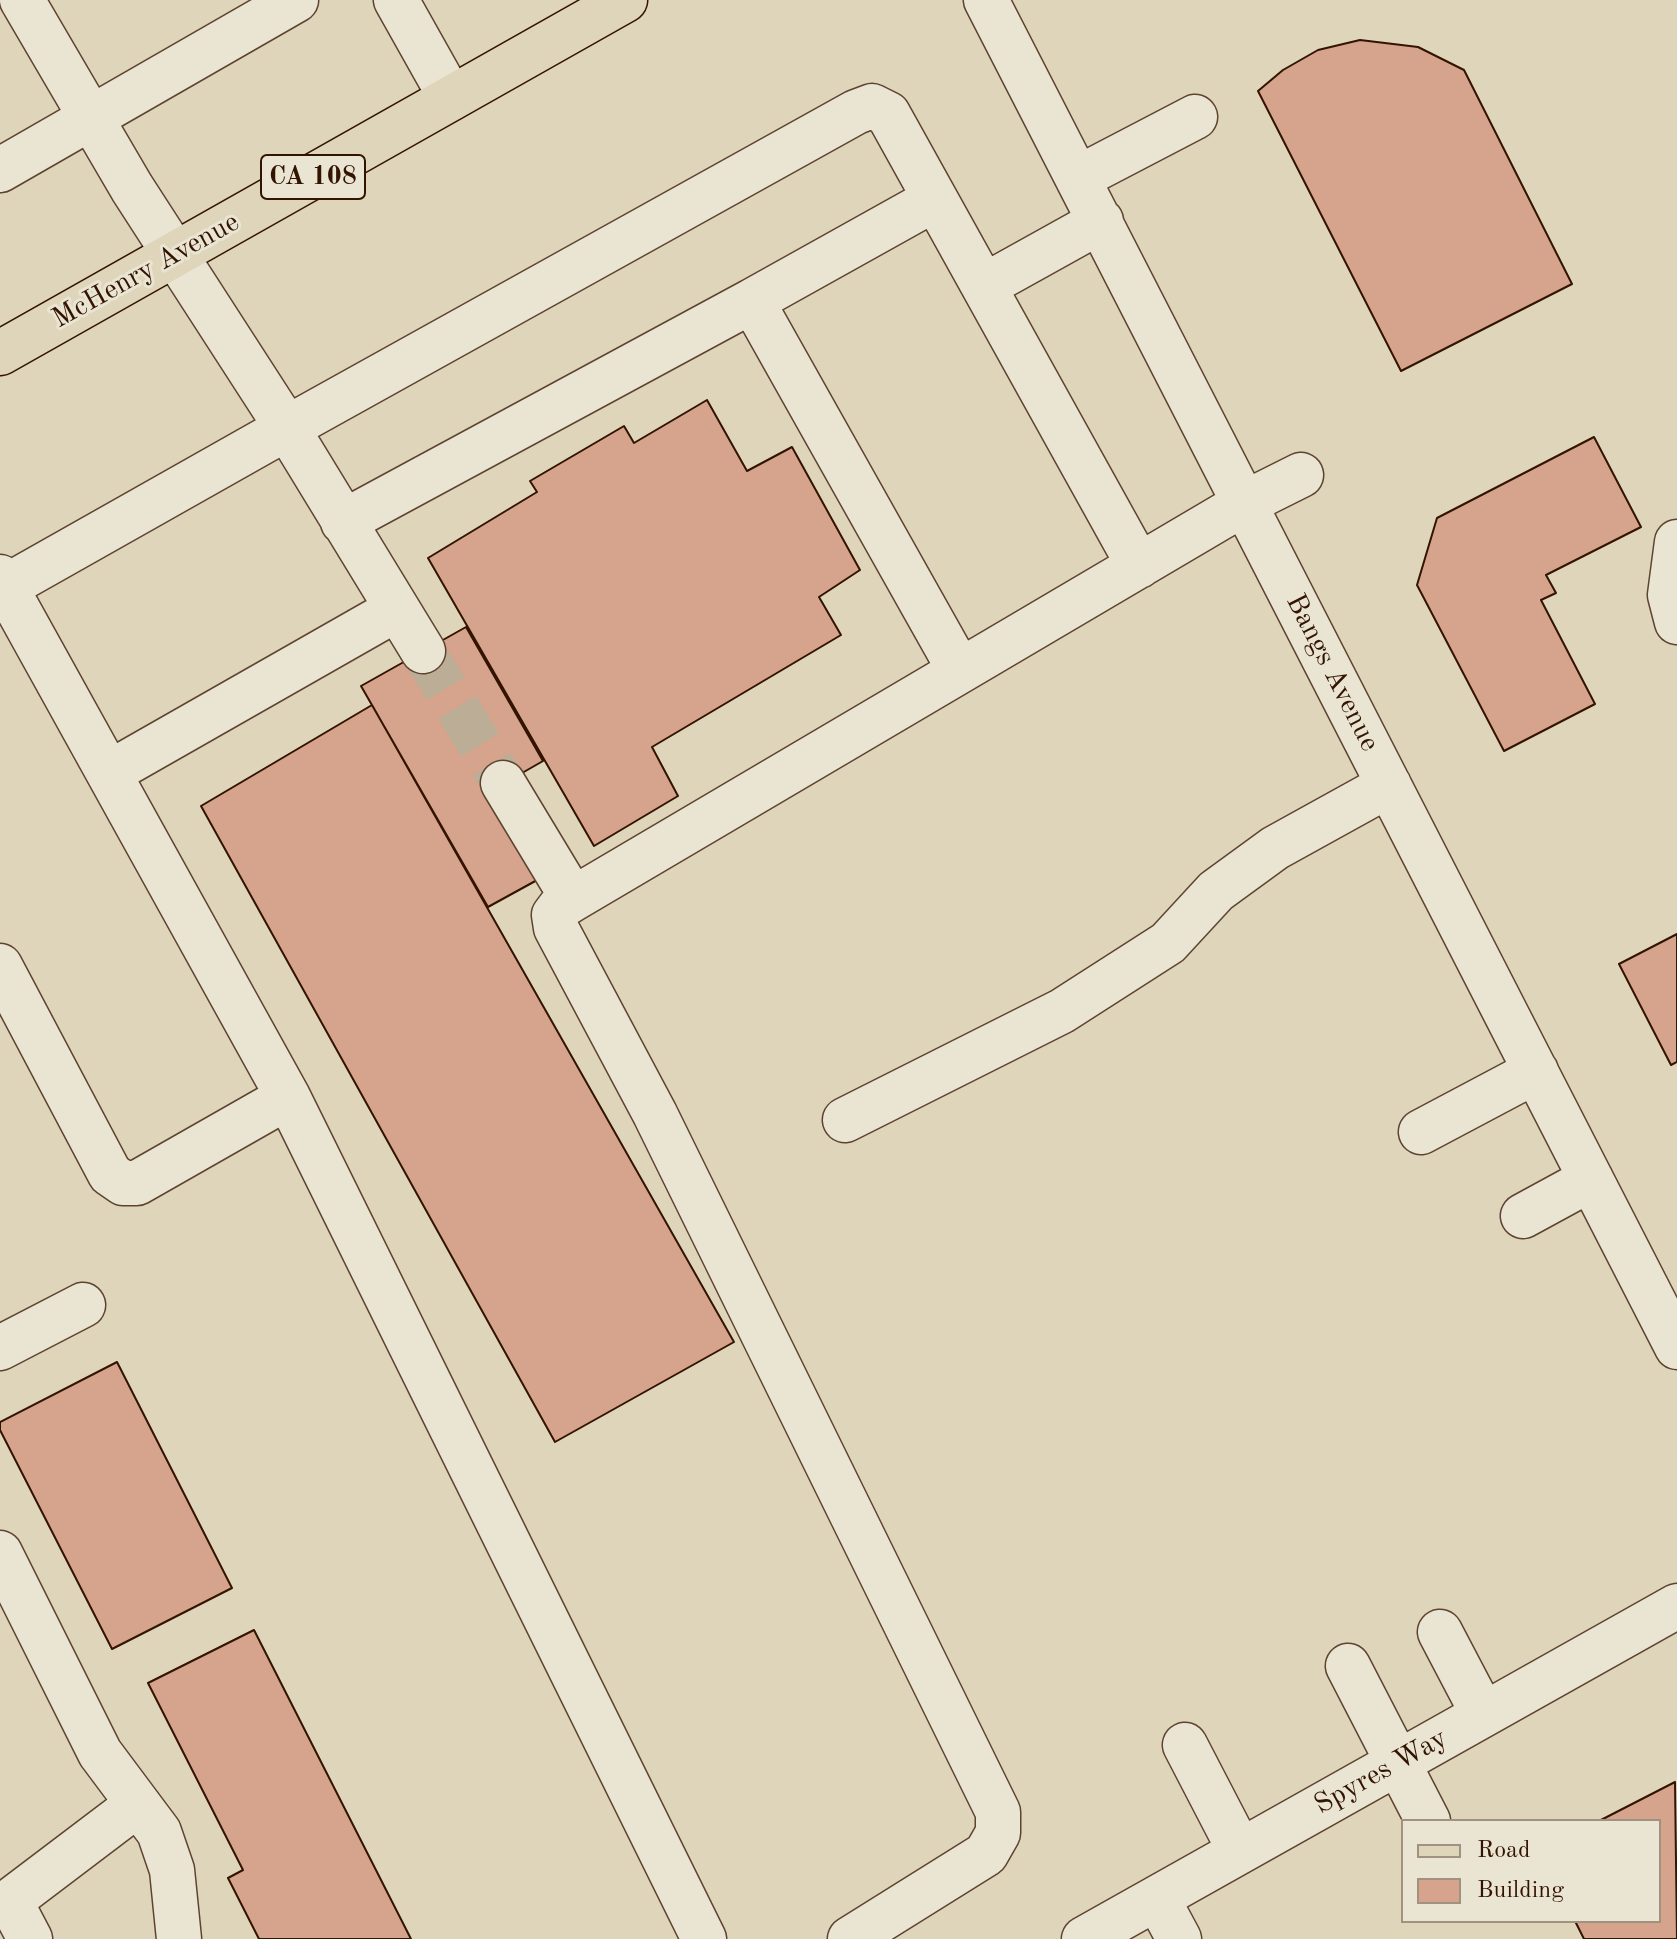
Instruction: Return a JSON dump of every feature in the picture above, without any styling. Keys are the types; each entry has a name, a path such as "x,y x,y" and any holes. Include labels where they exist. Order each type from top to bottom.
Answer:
{"main road":[{"name":"McHenry Avenue","path":"0,353 625,0"}],"street":[{"path":"22,0 90,120 174,256 287,428 423,651"},
{"path":"0,170 296,0"},
{"path":"396,0 451,98"},
{"name":"Bangs Avenue","path":"986,0 1677,1347"},
{"path":"704,1939 288,1097 2,584 872,106 888,114 1139,566"},
{"path":"1078,178 1195,117"},
{"path":"343,522 935,199"},
{"path":"984,286 1101,221"},
{"path":"752,301 960,671"},
{"path":"850,1939 986,1854 998,1833 998,1812 655,1114 556,928 554,915 573,899 1245,503 1301,475"},
{"path":"1677,542 1670,595 1677,622"},
{"path":"109,773 397,609"},
{"path":"503,783 573,899"},
{"path":"845,1120 1062,1011 1168,943 1216,891 1275,848 1389,785"},
{"path":"0,966 110,1174 123,1183 137,1183 288,1097"},
{"path":"1421,1132 1536,1071"},
{"path":"1523,1216 1591,1179"},
{"path":"0,1348 83,1305"},
{"path":"0,1553 100,1753 159,1832 172,1870 179,1939"},
{"name":"Spyres Way","path":"1084,1939 1677,1606"},
{"path":"1440,1632 1483,1714"},
{"path":"1348,1666 1427,1819"},
{"path":"1185,1745 1240,1851"},
{"path":"30,1939 5,1903 138,1804"},
{"path":"1157,1898 1179,1939"}],"building":[{"path":"1360,40 1418,47 1464,70 1572,284 1401,371 1258,91 1283,70 1318,50"},
{"path":"707,400 747,471 792,447 860,570 819,597 841,635 652,747 678,796 594,846 428,558 537,492 530,481 624,426 634,443"},
{"path":"1594,437 1641,527 1546,575 1556,593 1541,600 1595,704 1504,751 1417,585 1437,518"},
{"path":"466,627 543,761 489,792 539,879 488,907 361,686"},
{"path":"372,705 734,1342 555,1442 201,806"},
{"path":"1677,934 1677,1062 1671,1065 1619,964"},
{"path":"117,1362 232,1588 112,1649 0,1430 0,1422"},
{"path":"254,1630 411,1939 259,1939 228,1878 243,1870 148,1683"},
{"path":"1675,1782 1677,1939 1584,1939 1576,1923 1661,1923 1661,1819 1603,1819"}],"tunnel":[{"path":"423,651 503,783"}]}
